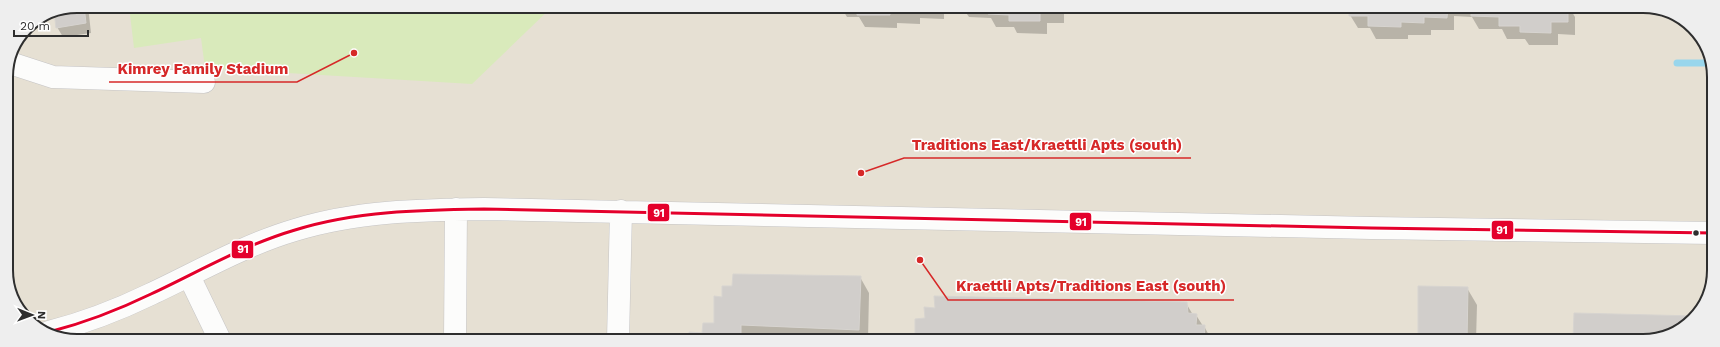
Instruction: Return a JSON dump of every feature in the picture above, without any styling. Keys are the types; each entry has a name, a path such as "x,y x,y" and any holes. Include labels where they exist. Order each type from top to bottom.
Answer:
{"street":[{"path":"14,64 54,77 204,82"},
{"path":"455,334 456,209"},
{"path":"55,330 120,308 244,249 294,230 368,215 456,209 621,211 1371,228 1707,233"},
{"path":"618,334 621,211"},
{"path":"189,276 217,334"}],"shaded area":[{"path":"65,14 1651,14 1663,16 1685,29 1698,45 1706,65 1706,278 1704,290 1698,302 1694,309 1685,318 1667,329 1647,334 77,334 61,332 42,323 26,309 18,294 14,282 13,77 14,65 18,53 32,32 53,18"}],"green space":[{"path":"130,13 546,13 472,84 205,68 201,38 134,48"}],"building":[{"path":"85,13 86,23 56,28 55,17 65,14"},
{"path":"857,13 890,13 890,15 857,15"},
{"path":"1040,13 1040,21 1009,21 1009,15 988,14"},
{"path":"1349,13 1447,13 1447,18 1424,17 1424,23 1401,22 1401,27 1368,26 1368,16 1349,16"},
{"path":"1471,13 1568,13 1568,22 1551,22 1551,33 1520,32 1520,26 1499,26 1499,17 1471,16"},
{"path":"733,274 861,276 859,330 741,325 741,334 689,334 689,332 702,333 703,323 714,323 714,296 722,297 722,286 732,286"},
{"path":"1418,286 1468,287 1467,334 1418,334"},
{"path":"934,296 1187,302 1188,313 1197,314 1196,325 1205,325 1204,334 915,334 915,319 925,318 924,307 935,308"},
{"path":"1574,313 1687,316 1675,325 1655,333 1573,334"}],"waterway":[{"path":"1677,63 1705,63"}],"transit line":[{"name":"91","path":"56,330 101,316 151,294 239,251 276,236 341,219 365,215 412,211 484,209 1371,228 1707,233"}],"place":[{"name":"Kimrey Family Stadium","path":"354,53"},
{"name":"Traditions East/Kraettli Apts (south)","path":"861,173"},
{"name":"Kraettli Apts/Traditions East (south)","path":"920,260"}]}
